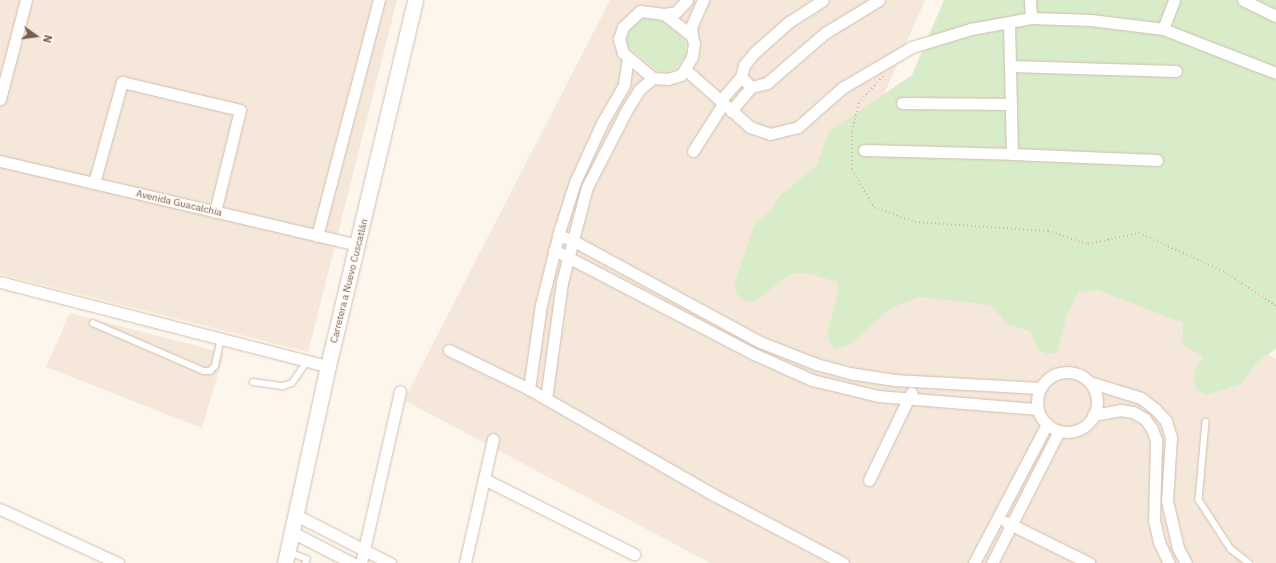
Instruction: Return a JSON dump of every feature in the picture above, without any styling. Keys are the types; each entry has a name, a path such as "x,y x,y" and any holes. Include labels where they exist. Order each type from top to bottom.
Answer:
{"street":[{"path":"0,99 26,0"},
{"path":"317,236 379,0"},
{"name":"Carretera a Nuevo Cuscatlán","path":"287,557 328,366 358,245 415,0"},
{"path":"687,0 676,12 664,14 640,10 630,18 619,39 620,48 628,58 653,78 668,80 686,70 694,50 691,26 703,0"},
{"path":"693,151 725,105 741,77 744,65 755,52 788,22 823,0"},
{"path":"725,105 751,87 767,83 825,33 879,0"},
{"path":"1030,0 1031,18"},
{"path":"1163,29 1174,0"},
{"path":"1243,0 1276,16"},
{"path":"664,14 692,36"},
{"path":"686,70 750,127 770,134 781,133 798,127 842,88 912,47 971,29 1031,18 1091,20 1163,29 1276,73"},
{"path":"1009,22 1012,154"},
{"path":"529,389 541,305 558,235 575,182 602,123 624,84 628,58"},
{"path":"1010,66 1176,71"},
{"path":"741,77 751,87"},
{"path":"546,399 568,256 587,187 602,155 639,90 653,78"},
{"path":"94,183 122,82 240,110 214,212"},
{"path":"902,103 1011,104"},
{"path":"864,150 1156,160"},
{"name":"Avenida Guacalchia","path":"0,161 358,245"},
{"path":"558,235 572,240 785,353 849,373 917,382 1040,388"},
{"path":"554,250 780,366 846,390 878,396 1037,409"},
{"path":"0,282 328,366"},
{"path":"449,350 529,389 714,495 843,563"},
{"path":"1089,382 1096,398 1093,415 1081,428 1070,431 1059,431 1047,424 1037,409 1040,388 1050,377 1063,372 1078,374 1089,382 1140,398 1155,408 1166,421 1170,436 1167,501 1178,548 1186,563"},
{"path":"869,480 917,382"},
{"path":"360,563 400,391"},
{"path":"1093,415 1120,410 1133,412 1145,419 1152,429 1156,440 1154,520 1159,542 1169,563"},
{"path":"974,563 999,518 1047,424"},
{"path":"992,563 1059,431"},
{"path":"465,563 493,439"},
{"path":"484,479 634,554"},
{"path":"0,509 118,563"},
{"path":"296,515 390,563"},
{"path":"999,518 1089,563"},
{"path":"292,532 352,563"}],"lane":[{"path":"93,323 204,371 210,371 215,366 221,338"},
{"path":"253,382 283,386 292,383 308,360"},
{"path":"1206,422 1199,500 1231,549 1249,563"},
{"path":"287,557 307,559 306,563"}],"path":[{"path":"885,75 858,103 852,132 852,170 874,206 915,222 1048,231 1088,244 1139,233 1225,272 1276,306"}],"shaded area":[{"path":"0,0 397,0 308,352 0,274"},
{"path":"610,0 925,0 874,117 1276,359 1276,563 710,563 404,400"},
{"path":"70,313 224,353 202,428 46,367"}],"green space":[{"path":"944,0 1276,0 1276,349 1258,361 1242,384 1205,395 1197,389 1193,381 1197,364 1204,358 1182,343 1183,323 1098,290 1079,292 1067,315 1057,353 1047,354 1038,350 1030,331 1008,325 990,305 919,297 889,309 853,342 845,347 835,349 829,342 827,334 838,291 837,282 810,274 792,273 754,302 744,301 737,294 734,285 754,225 771,210 781,195 817,165 829,132 912,75"},
{"path":"646,16 661,18 685,40 687,55 673,71 659,72 628,47 626,38 631,26"}]}
